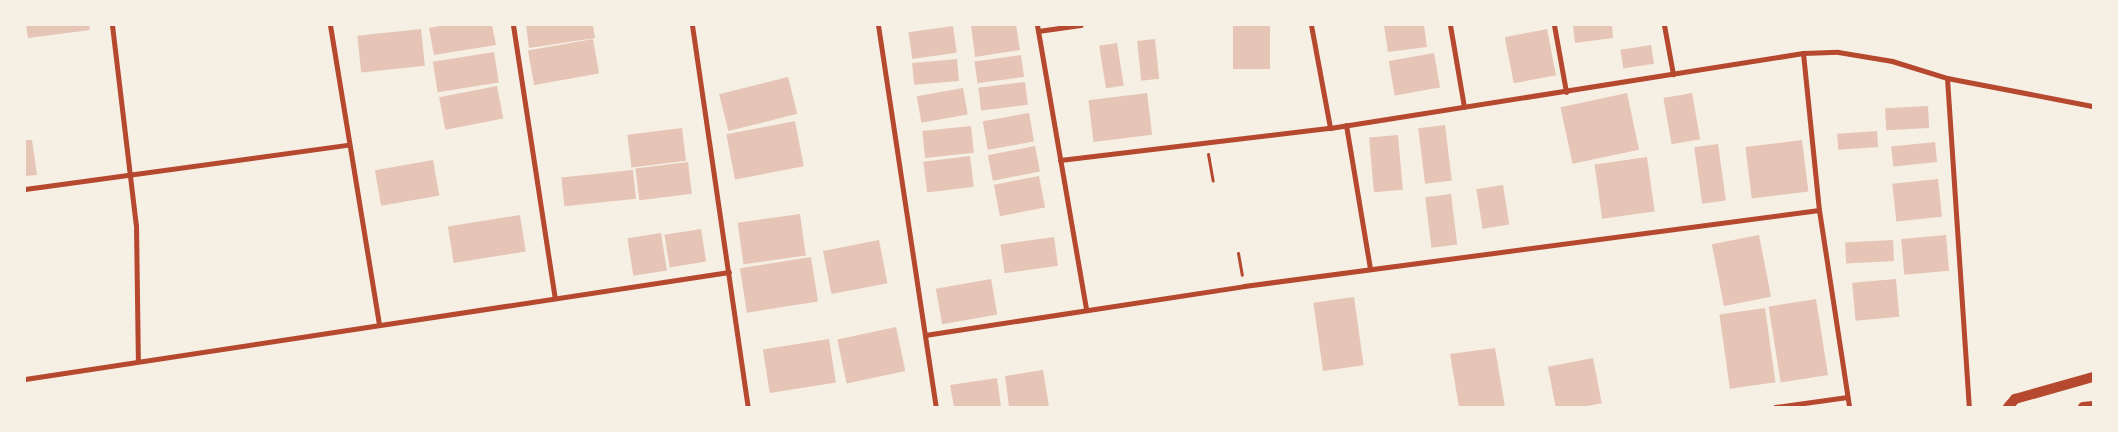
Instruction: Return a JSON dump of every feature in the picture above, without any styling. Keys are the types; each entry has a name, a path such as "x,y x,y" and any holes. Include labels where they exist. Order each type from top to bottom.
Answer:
{"main road":[{"path":"2008,407 2016,399 2093,377"},
{"path":"2083,407 2093,406"}],"street":[{"path":"112,25 136,225 138,361"},
{"path":"330,25 347,145 379,325"},
{"path":"513,25 555,298"},
{"path":"692,25 748,407"},
{"path":"878,25 936,407"},
{"path":"1081,25 1038,28 1086,310"},
{"path":"1311,25 1330,128"},
{"path":"1450,25 1464,107"},
{"path":"1554,25 1566,92"},
{"path":"1664,25 1673,74"},
{"path":"1060,160 1330,128 1803,53 1847,53 1892,61 1947,78 2093,106"},
{"path":"1803,53 1819,210 1849,407"},
{"path":"1947,78 1969,407"},
{"path":"1346,125 1370,268"},
{"path":"25,189 347,145"},
{"path":"925,335 1370,268 1819,210"},
{"path":"25,379 729,272"},
{"path":"1775,407 1847,397"}],"path":[{"path":"1206,142 1213,181"},
{"path":"1238,253 1244,286"}],"building":[{"path":"26,25 89,25 90,30 28,38"},
{"path":"445,25 492,25 496,45 434,55 429,28"},
{"path":"526,25 593,25 595,38 529,48"},
{"path":"971,25 1016,25 1020,50 975,57"},
{"path":"1233,25 1270,25 1270,69 1233,69"},
{"path":"1384,25 1424,25 1427,47 1388,52"},
{"path":"1573,25 1612,25 1613,38 1575,43"},
{"path":"953,26 957,53 912,59 908,32"},
{"path":"421,29 425,66 361,72 357,36"},
{"path":"1547,29 1556,75 1514,83 1505,37"},
{"path":"593,39 599,73 534,85 528,50"},
{"path":"1155,39 1159,79 1141,81 1137,41"},
{"path":"1117,43 1124,85 1106,88 1099,46"},
{"path":"1651,45 1654,64 1623,69 1620,50"},
{"path":"494,52 499,83 438,92 433,62"},
{"path":"1434,53 1440,87 1395,95 1389,61"},
{"path":"1021,55 1024,77 978,83 974,62"},
{"path":"957,59 959,81 914,85 912,63"},
{"path":"788,77 797,114 728,131 719,94"},
{"path":"1025,82 1028,105 981,111 978,88"},
{"path":"497,86 503,118 445,130 439,97"},
{"path":"963,88 968,115 921,123 917,96"},
{"path":"1147,93 1152,135 1094,142 1088,100"},
{"path":"1627,93 1639,150 1573,164 1560,107"},
{"path":"1692,93 1700,139 1672,144 1663,98"},
{"path":"1928,106 1929,128 1886,130 1885,108"},
{"path":"1029,113 1034,142 988,150 983,121"},
{"path":"795,121 804,166 735,180 726,134"},
{"path":"1445,125 1452,181 1425,184 1418,128"},
{"path":"971,126 974,153 925,158 922,131"},
{"path":"682,128 686,161 631,167 627,135"},
{"path":"1877,131 1878,147 1838,150 1837,134"},
{"path":"1398,135 1403,190 1374,192 1369,138"},
{"path":"25,140 32,140 37,175 25,176"},
{"path":"1802,140 1808,192 1752,199 1745,147"},
{"path":"1935,142 1937,162 1893,166 1891,147"},
{"path":"1718,144 1726,200 1702,204 1694,147"},
{"path":"1035,146 1040,172 993,181 988,155"},
{"path":"970,156 974,187 927,192 923,162"},
{"path":"1647,157 1655,211 1602,219 1595,164"},
{"path":"433,160 439,195 381,206 375,170"},
{"path":"688,162 692,194 639,200 635,168"},
{"path":"633,170 636,199 564,206 561,178"},
{"path":"1039,176 1045,207 1000,216 994,185"},
{"path":"1938,179 1942,217 1896,222 1892,184"},
{"path":"1503,185 1509,225 1483,229 1476,189"},
{"path":"1451,194 1457,245 1431,248 1425,197"},
{"path":"800,214 806,256 743,264 738,223"},
{"path":"520,215 526,252 454,263 448,226"},
{"path":"701,229 706,262 670,267 664,235"},
{"path":"661,233 667,271 633,276 627,238"},
{"path":"1759,235 1771,297 1724,306 1712,244"},
{"path":"1946,235 1949,271 1904,275 1901,239"},
{"path":"1054,237 1058,266 1005,273 1001,245"},
{"path":"879,240 887,283 831,294 823,251"},
{"path":"1893,240 1894,261 1846,263 1845,243"},
{"path":"811,257 818,301 747,313 740,268"},
{"path":"991,279 997,314 942,324 936,289"},
{"path":"1896,279 1899,317 1855,321 1852,283"},
{"path":"1354,297 1364,365 1323,371 1313,303"},
{"path":"1816,299 1828,375 1781,383 1769,307"},
{"path":"1765,308 1775,382 1730,389 1719,314"},
{"path":"896,327 905,371 847,383 837,339"},
{"path":"829,339 836,382 770,393 763,349"},
{"path":"1495,348 1505,407 1459,407 1450,354"},
{"path":"1593,358 1602,403 1582,407 1556,407 1548,367"},
{"path":"1043,370 1049,407 1009,407 1005,376"},
{"path":"997,378 1001,407 954,407 950,385"}]}
